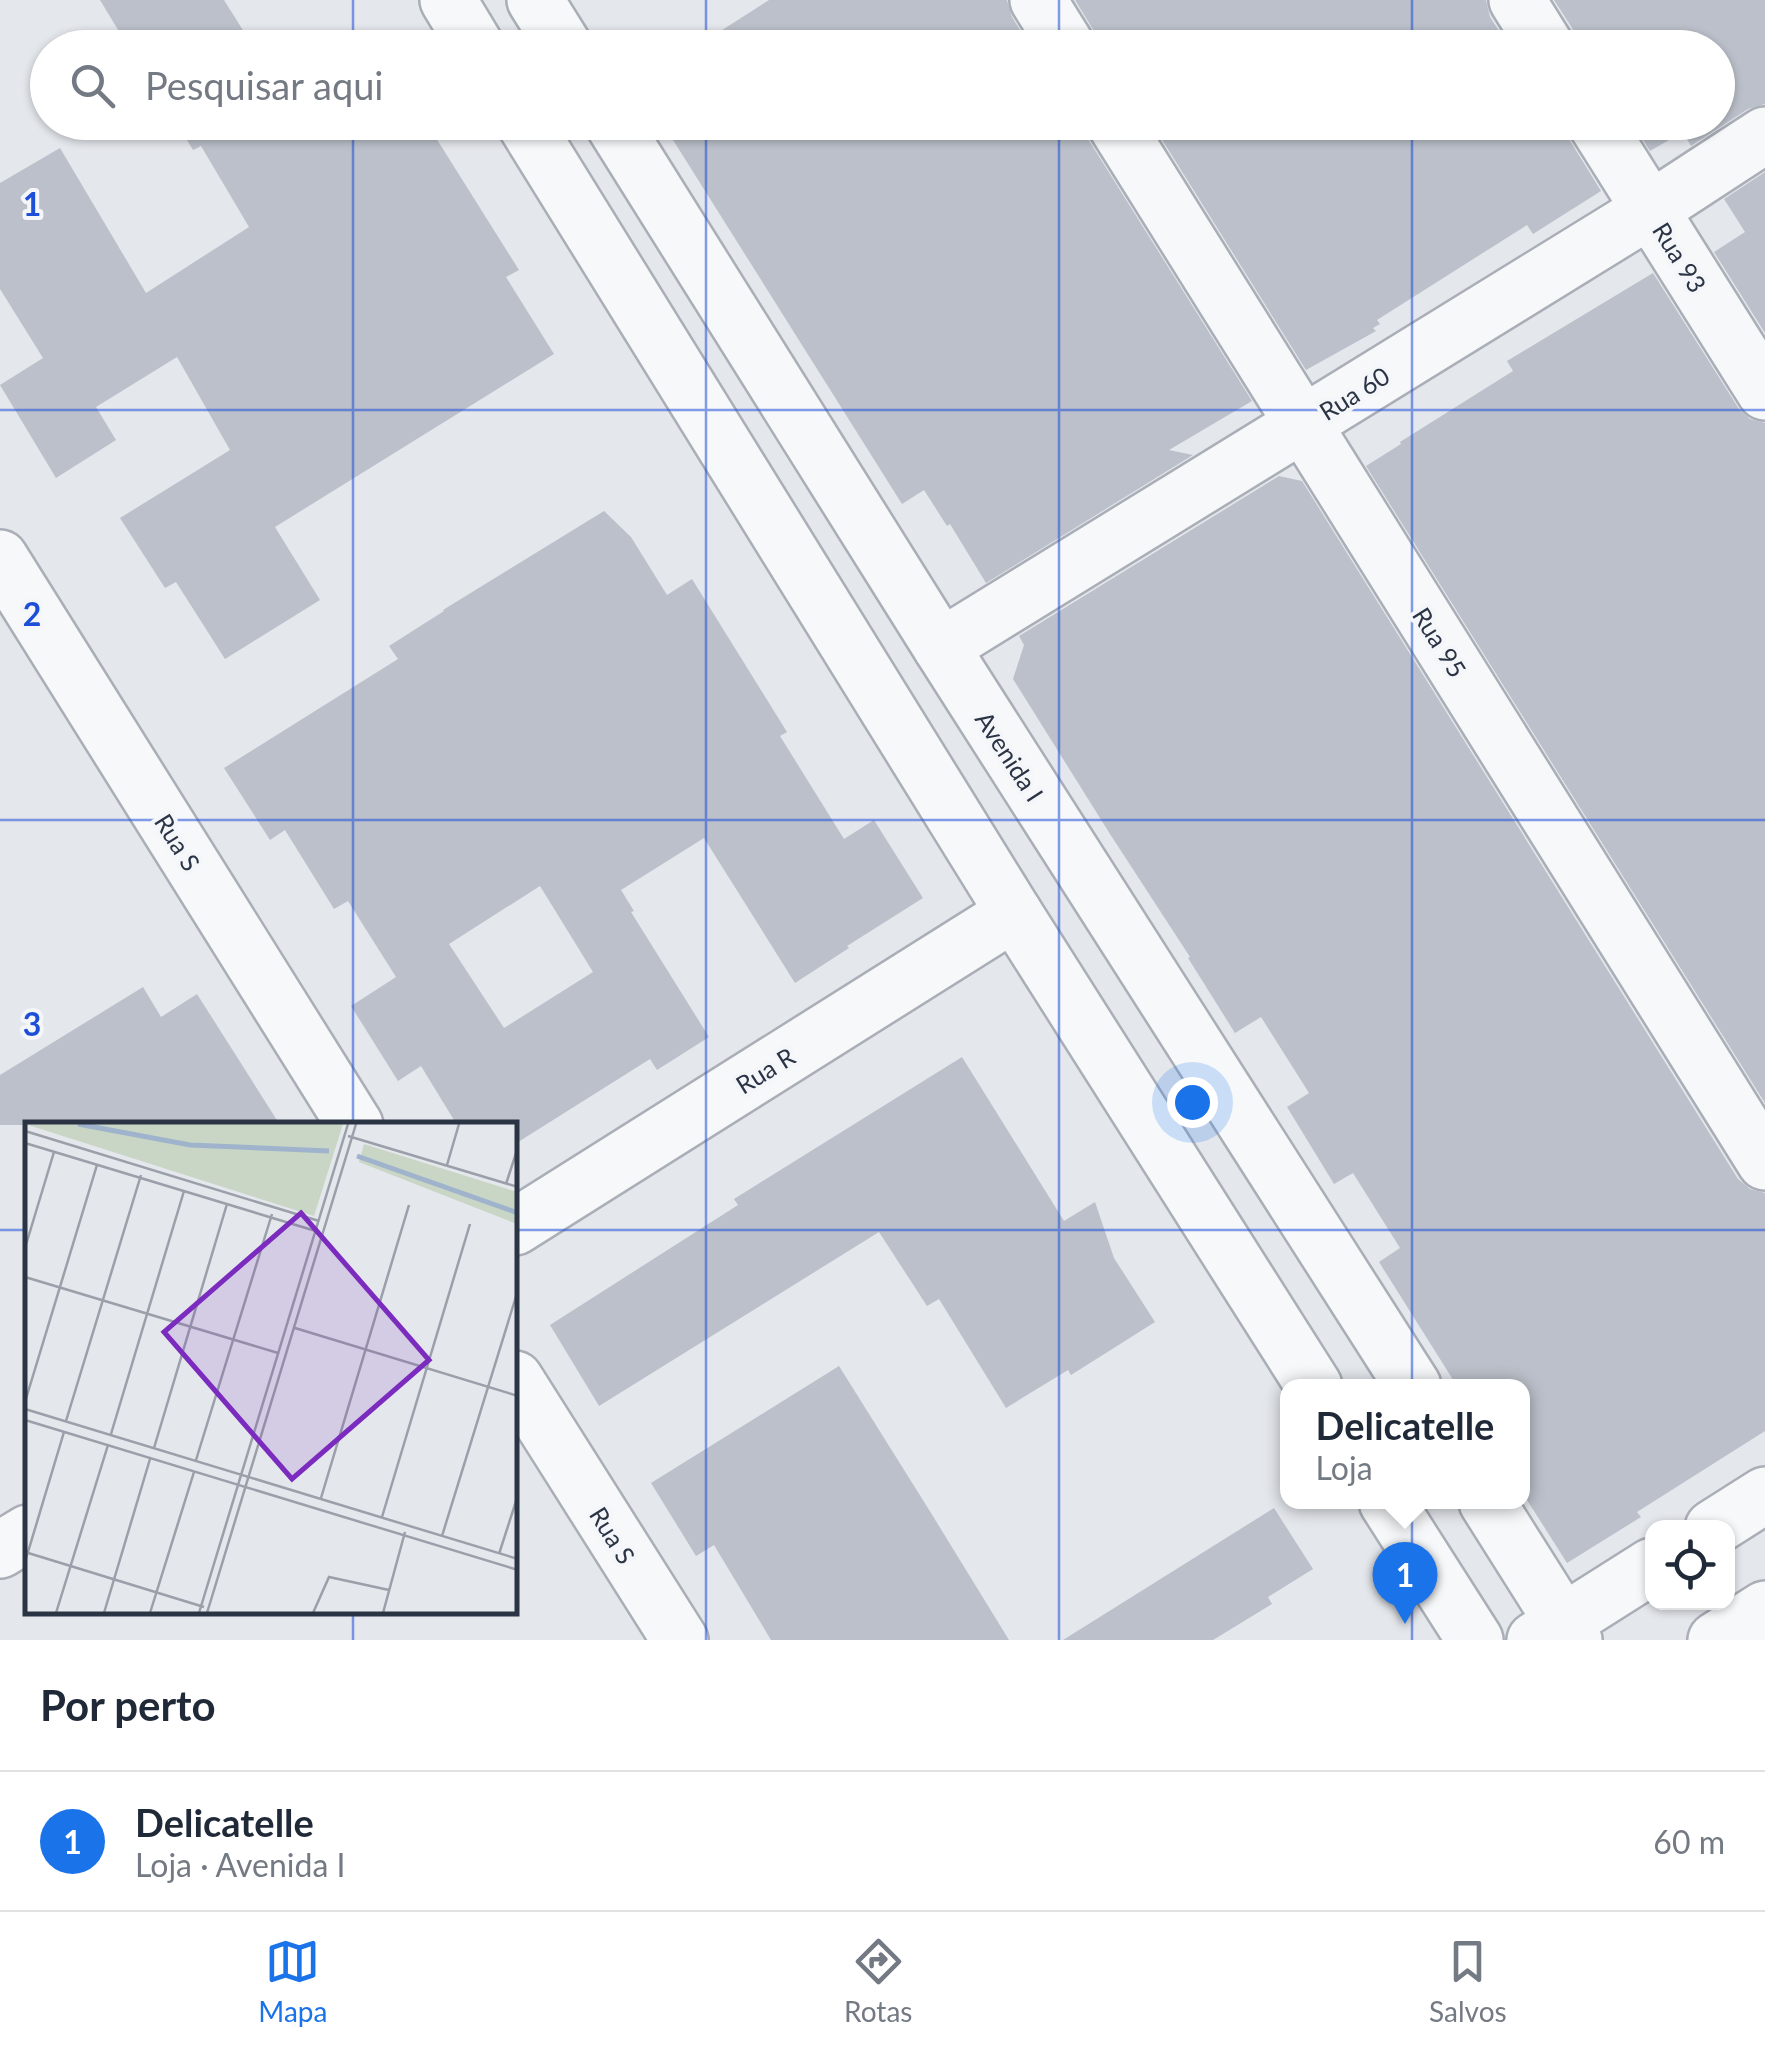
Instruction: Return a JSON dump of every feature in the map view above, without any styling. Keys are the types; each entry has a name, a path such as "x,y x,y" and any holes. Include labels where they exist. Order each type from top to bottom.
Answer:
{"street":[{"path":"448,0 467,30"},
{"path":"535,0 554,30"},
{"path":"1038,0 1057,30"},
{"path":"1517,0 1536,30"},
{"name":"Rua 60","path":"941,647 1650,210 1765,135"},
{"path":"535,140 1014,913 1310,1379"},
{"name":"Avenida I","path":"623,140 941,647 1409,1379"},
{"name":"Rua 95","path":"1125,140 1765,1162"},
{"name":"Rua 93","path":"1606,140 1765,392"},
{"name":"Rua S","path":"0,558 353,1122"},
{"name":"Rua R","path":"518,1225 1014,913"},
{"name":"Rua S","path":"518,1384 680,1640"},
{"path":"1726,1520 1765,1495"},
{"path":"1391,1509 1474,1640"},
{"path":"1491,1509 1558,1634 1645,1571"},
{"path":"0,1550 25,1534"},
{"path":"1716,1640 1765,1609"}],"building":[{"path":"100,0 224,0 243,30 118,30"},
{"path":"769,0 1007,0 1020,30 722,30"},
{"path":"1075,0 1486,0 1498,30 1093,30"},
{"path":"1554,0 1765,0 1765,104 1735,117 1735,30 1573,30"},
{"path":"187,140 437,140 519,270 506,277 554,354 275,527 320,600 225,659 176,582 165,588 120,518 230,450 177,357 96,407 116,440 56,478 0,385 43,358 0,289 0,183 60,148 146,293 249,227 201,146 193,150"},
{"path":"673,140 1089,140 1252,401 1169,450 1193,455 986,583 924,490 902,504"},
{"path":"1162,140 1570,140 1601,191 1533,234 1527,225 1377,320 1380,324 1373,328 1376,331 1306,370"},
{"path":"1643,140 1669,140 1650,151"},
{"path":"1765,172 1765,333 1714,252 1745,232 1724,199"},
{"path":"1653,273 1739,409 1750,419 1765,423 1765,1103 1366,466 1513,371 1507,361"},
{"path":"1279,476 1302,481 1738,1179 1750,1189 1765,1193 1765,1431 1637,1512 1641,1517 1567,1563 1530,1505 1530,1379 1453,1379 1379,1262 1400,1248 1353,1173 1334,1184 1287,1107 1309,1093 1261,1017 1235,1033 1013,679 1024,645 1019,636"},
{"path":"604,511 631,537 667,595 692,579 787,732 780,736 844,839 874,820 923,898 795,983 704,838 621,890 709,1037 657,1070 650,1059 518,1142 518,1122 455,1122 421,1066 398,1081 351,1006 396,977 348,901 334,909 285,830 270,840 224,768 398,659 389,646","holes":["540,886 593,972 504,1028 449,944"]},
{"path":"143,987 161,1017 197,994 278,1122 0,1125 0,1075"},
{"path":"962,1057 1064,1221 1095,1202 1114,1258 1155,1322 1071,1375 1068,1370 1006,1408 939,1299 927,1306 879,1232 599,1406 550,1325 738,1205 734,1199"},
{"path":"839,1366 1009,1640 771,1640 714,1545 696,1556 651,1483"},
{"path":"1274,1508 1313,1569 1268,1597 1272,1604 1213,1640 1063,1640"}],"place":[{"name":"Delicatelle","path":"1405,1624"}]}
